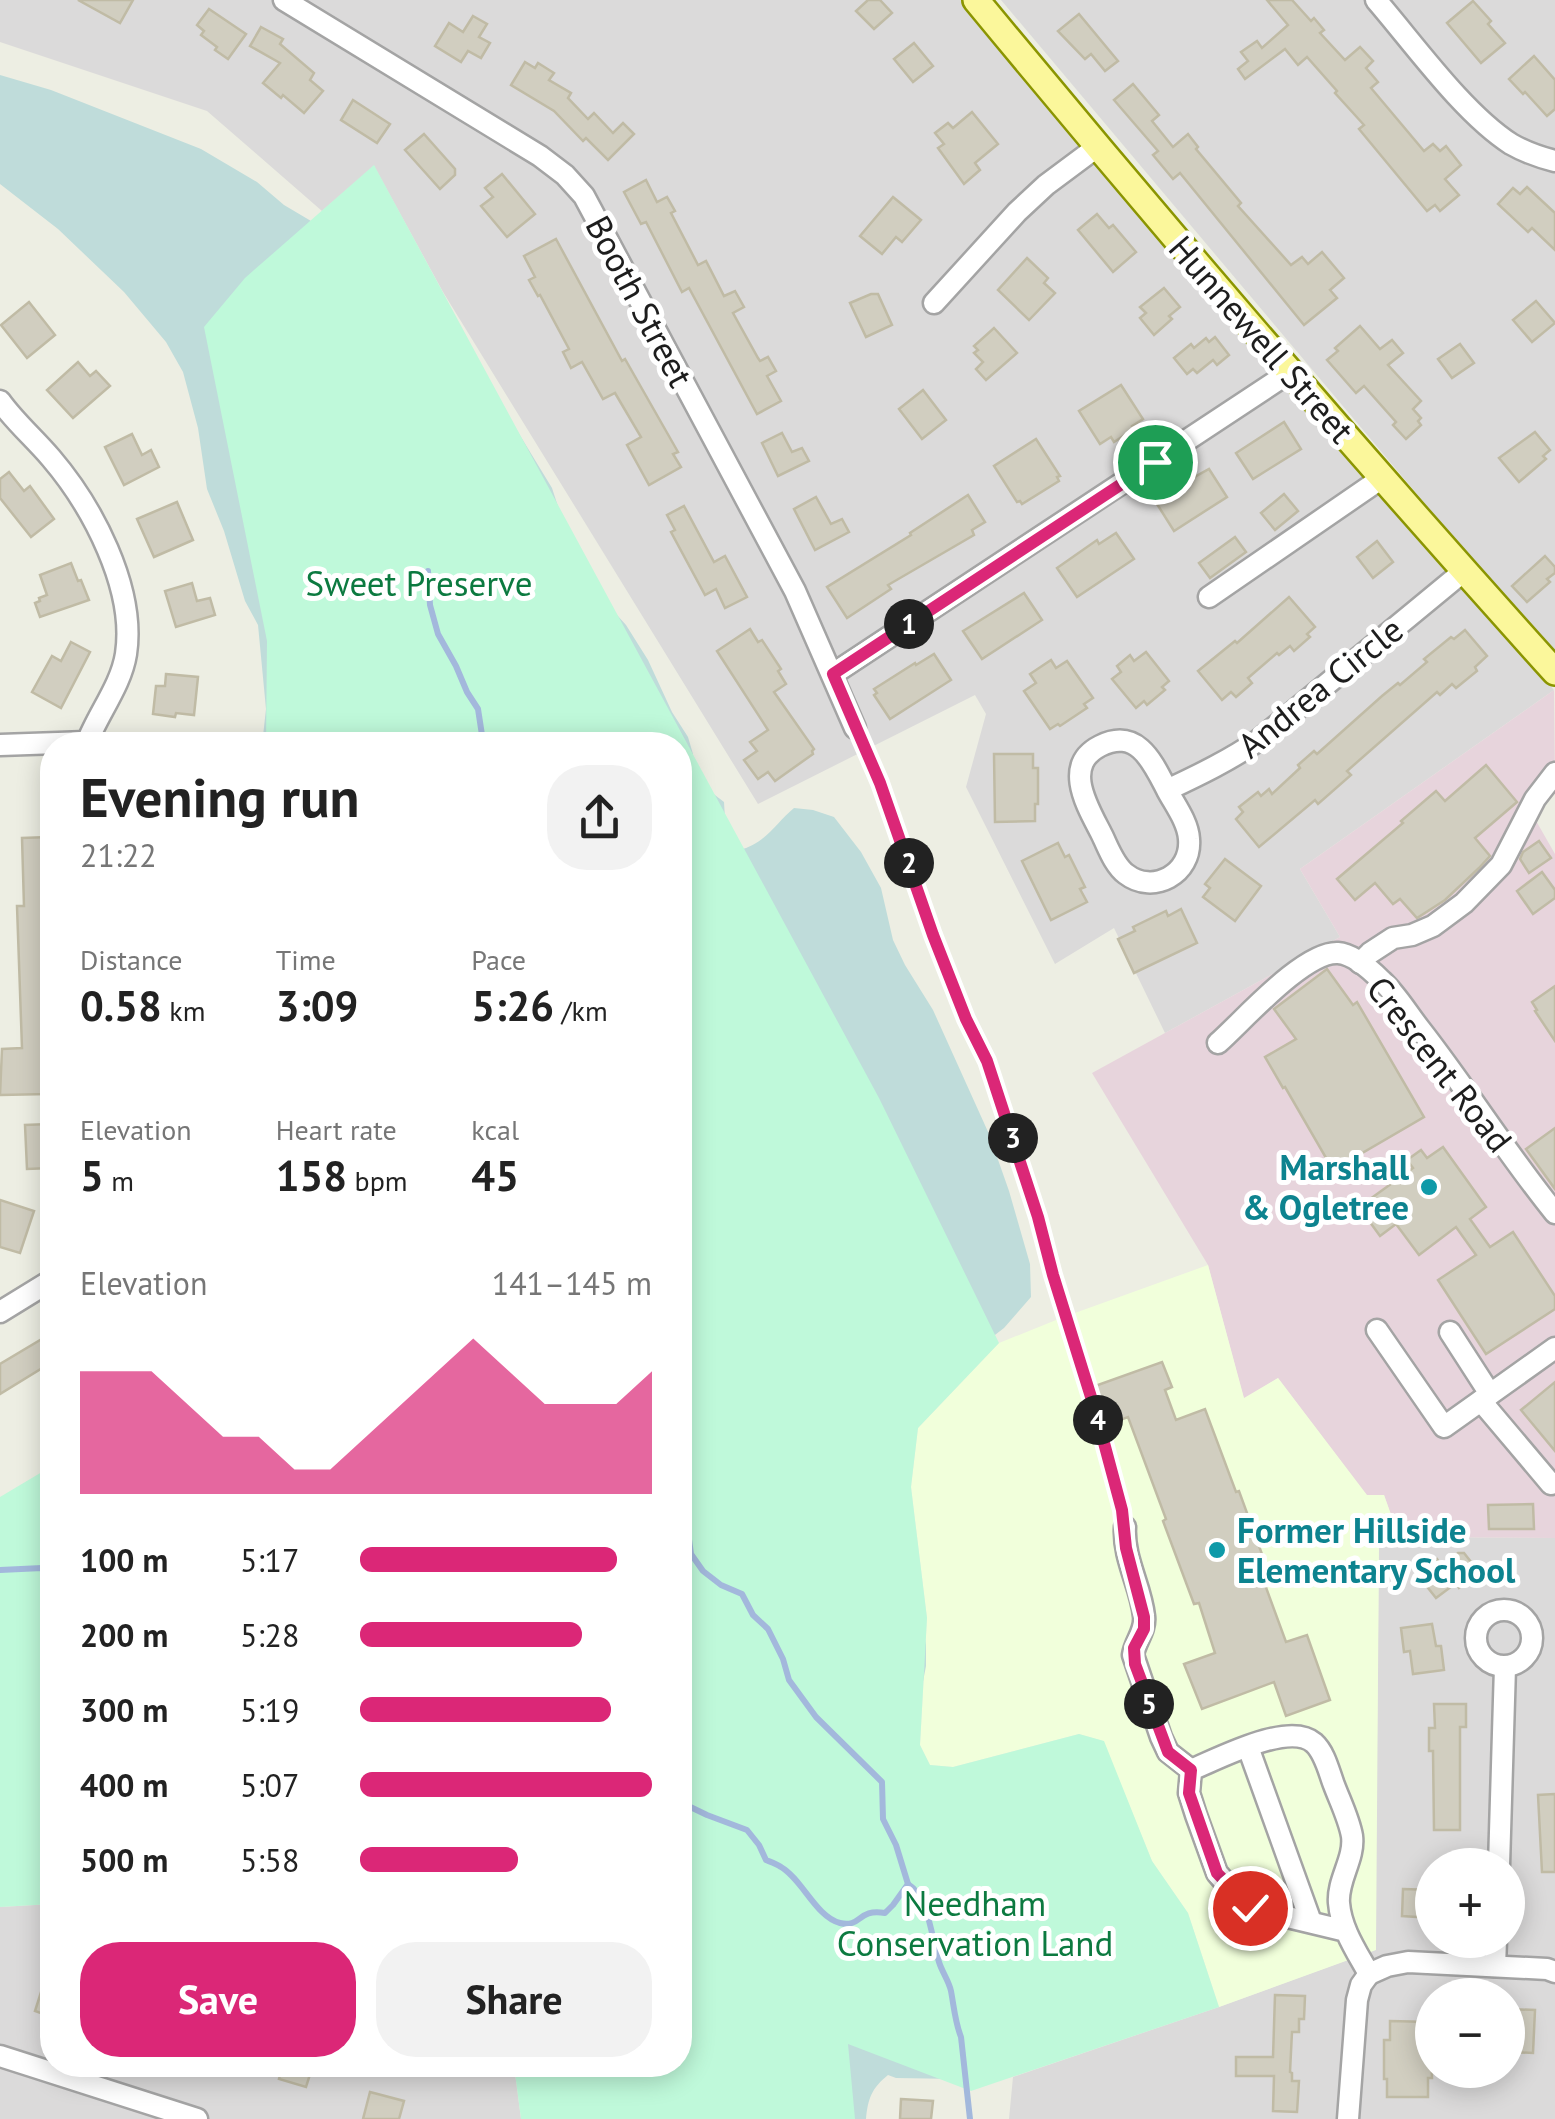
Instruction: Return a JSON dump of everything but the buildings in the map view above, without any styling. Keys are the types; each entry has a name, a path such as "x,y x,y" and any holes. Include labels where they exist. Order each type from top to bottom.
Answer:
{"main road":[{"name":"Hunnewell Street","path":"976,0 1290,372 1555,672"}],"street":[{"name":"Booth Street","path":"284,0 540,156 584,196 795,591 855,728"},
{"path":"1376,0 1470,110 1509,142 1555,162"},
{"path":"934,304 1017,212 1097,147"},
{"path":"833,674 1290,372"},
{"path":"2,409 50,457 82,500 102,532 114,565 126,614 126,654 92,732"},
{"path":"1209,596 1382,478"},
{"name":"Andrea Circle","path":"1168,790 1259,740 1464,571"},
{"path":"1129,742 1150,757 1168,790 1188,831 1188,855 1182,868 1171,877 1141,882 1124,873 1115,860 1082,795 1082,767 1101,745 1129,742"},
{"path":"0,745 40,745"},
{"path":"1218,1043 1280,983 1310,963 1340,953 1360,963 1393,938 1433,926 1464,904 1501,866 1534,798 1555,772"},
{"name":"Crescent Road","path":"1360,963 1384,983 1439,1053 1555,1214"},
{"path":"0,1312 40,1287"},
{"path":"1377,1330 1444,1428 1555,1348"},
{"path":"1450,1332 1486,1397 1551,1484"},
{"path":"1125,1527 1126,1548 1144,1617 1144,1629 1134,1648 1135,1664 1168,1752 1191,1770"},
{"path":"1500,1848 1505,1667"},
{"path":"1191,1770 1280,1736 1300,1736 1314,1744 1326,1763 1352,1837 1339,1902 1346,1932 1369,1974"},
{"path":"1248,1747 1312,1922"},
{"path":"1191,1770 1189,1793 1217,1873 1250,1908 1346,1932"},
{"path":"1495,1958 1495,1966"},
{"path":"1348,2119 1357,2000 1360,1985 1369,1974 1408,1962 1555,1972"},
{"path":"0,2056 40,2069"},
{"path":"66,2077 197,2119"}],"path":[{"path":"855,728 880,783 933,935 987,1061 1011,1131 1096,1413 1125,1527"}],"shaded area":[{"path":"0,0 964,0 1139,213 1554,690 1300,869 1340,937 1165,1033 1114,928 1055,964 966,787 986,714 975,695 758,804 443,292 374,166 322,211 207,111 0,42"},
{"path":"1001,0 1555,0 1555,658"},
{"path":"1554,690 1555,782 1535,819 1555,854 1555,1538 1399,1537 1384,1495 1367,1496 1278,1378 1244,1399 1208,1265 1092,1073 1340,937 1300,869"},
{"path":"1208,1265 1244,1398 1278,1378 1367,1495 1384,1495 1399,1537 1379,1539 1376,1950 1219,2007 1188,1913 1152,1861 1103,1741 1079,1734 953,1767 930,1765 920,1745 927,1618 911,1487 918,1428 999,1343"},
{"path":"1379,1538 1555,1538 1555,2119 1009,2119 1013,2077 1375,1950"},
{"path":"40,1905 40,2077 516,2077 521,2119 0,2119 0,1907"}],"green space":[{"name":"Sweet Preserve","path":"0,75 51,90 201,149 257,182 311,221 477,365 552,488 580,574 626,625 685,732 263,732 266,709 258,625 245,601 207,489 198,428 183,372 166,342 124,292 58,229 0,184"},
{"name":"Needham Conservation Land","path":"374,165 681,732 266,732 267,641 204,327 245,278"},
{"name":"Needham Conservation Land","path":"692,753 879,1098 999,1343 918,1428 911,1487 927,1618 920,1745 930,1765 953,1767 1079,1734 1104,1741 1152,1861 1188,1913 1219,2007 971,2091 848,2044 855,2119 521,2119 516,2077 692,2077"},
{"path":"692,768 724,802 726,835 739,850 763,838 794,808 834,817 861,852 881,888 893,940 933,1010 989,1134 1030,1264 1031,1297 1004,1328 938,1385 897,1472 926,1645 926,1666 914,1728 959,2079 888,2075 872,2094 866,2119 791,2119 692,2071"},
{"path":"40,1473 40,1905 0,1907 0,1497"}],"waterway":[{"path":"428,571 430,605 438,634 478,709 482,732"},
{"path":"692,1555 703,1571 721,1585 742,1594 753,1615 768,1629 789,1680 816,1717 882,1782 883,1819 908,1884"},
{"path":"0,1570 40,1568"},
{"path":"692,1808 747,1830 766,1860 789,1873 824,1913 840,1923 852,1923 869,1913 885,1913 908,1884 915,1890 925,1909 951,1991 961,2037 970,2119"}],"place":[{"name":"Marshall & Ogletree","path":"1429,1187"},
{"name":"Former Hillside Elementary School","path":"1217,1550"}],"route":[{"path":"1155,462 833,674 880,783 966,1019 987,1061 1038,1217 1122,1510 1126,1548 1144,1617 1144,1629 1134,1648 1135,1664 1168,1752 1191,1770 1189,1793 1217,1873 1250,1908"}]}
